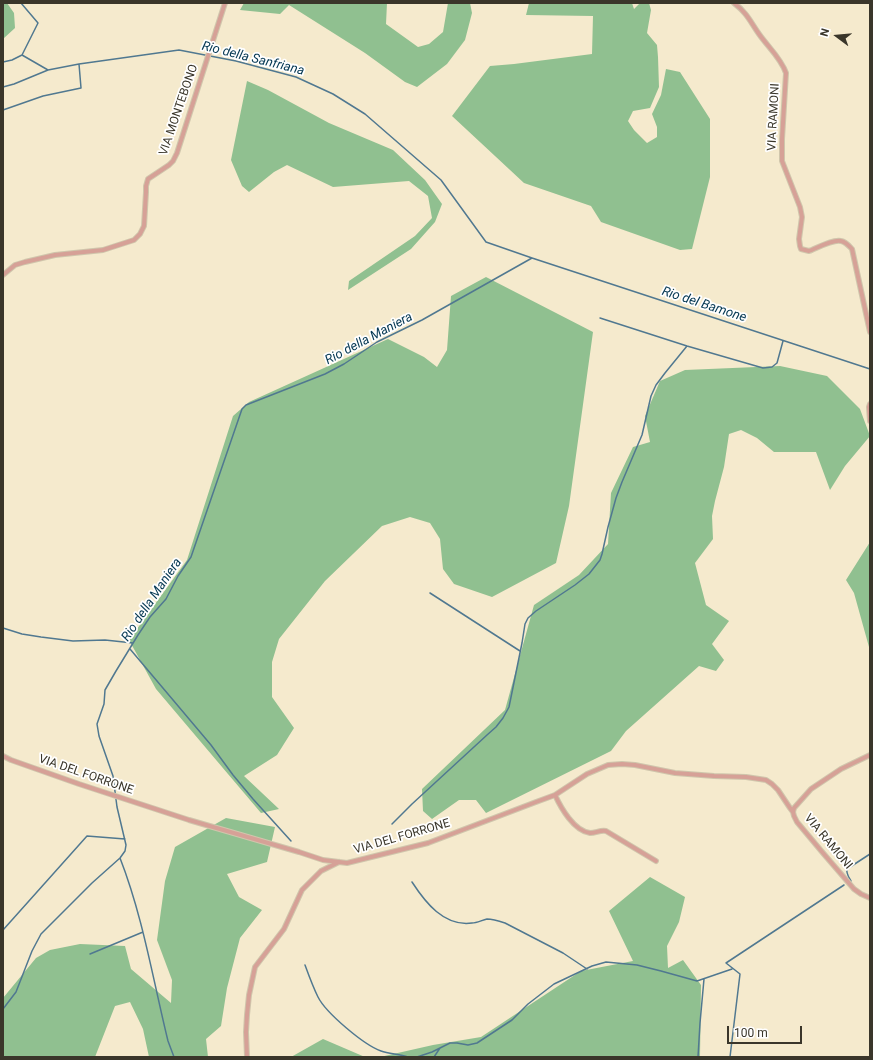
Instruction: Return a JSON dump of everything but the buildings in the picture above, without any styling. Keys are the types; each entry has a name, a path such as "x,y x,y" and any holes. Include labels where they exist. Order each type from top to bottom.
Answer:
{"street":[{"name":"VIA MONTEBONO","path":"3,274 15,265 24,262 55,255 78,254 103,250 134,240 140,234 144,226 146,186 148,179 153,174 169,165 173,161 177,152 225,3"},
{"name":"VIA RAMONI","path":"734,3 742,9 750,19 759,34 784,66 786,72 782,161 800,207 802,217 799,239 801,249 809,251 834,241 842,241 848,244 852,249 870,332"},
{"path":"870,404 870,421"},
{"name":"VIA RAMONI","path":"870,755 841,770 811,790 794,808 793,812 797,822 854,889 870,898"},
{"name":"VIA DEL FORRONE","path":"3,756 79,784 189,820 323,860 347,863 428,843 555,795 587,774 608,765 635,765 675,774 746,777 766,780 772,784 793,812"},
{"path":"555,795 561,808 575,825 590,833 601,830 606,831 656,861"},
{"path":"247,1057 247,1015 255,967 284,929 302,890 321,871 339,862"}],"green space":[{"path":"3,3 7,3 14,13 15,28 3,39"},
{"path":"244,3 387,3 386,24 418,47 429,44 443,32 448,3 470,3 472,13 465,40 447,64 417,87 405,82 365,53 289,5 280,14 240,10"},
{"path":"529,3 632,3 634,9 640,3 649,3 651,10 647,33 657,45 659,87 650,108 633,111 628,121 634,130 647,143 657,137 657,127 652,114 661,95 666,69 680,72 710,119 710,177 692,249 680,250 601,222 591,206 524,183 452,116 490,66 592,54 593,16 526,15"},
{"path":"247,81 268,90 329,123 393,150 425,180 442,204 435,222 411,249 348,290 349,281 415,236 432,218 428,196 409,181 333,187 287,165 274,172 249,192 242,186 231,160"},
{"path":"486,277 593,332 569,506 556,563 492,597 454,584 443,569 440,539 430,523 410,517 382,526 325,581 279,639 272,662 272,697 294,728 277,755 244,776 279,809 261,813 156,689 129,640 187,560 233,416 249,402 388,339 424,357 437,367 447,350 451,296"},
{"path":"780,366 827,376 860,409 870,436 845,466 830,490 816,452 774,452 757,438 741,430 729,434 724,467 712,516 713,539 695,563 706,605 729,621 712,644 724,660 716,671 699,666 626,731 611,751 486,813 476,800 459,800 432,819 423,811 422,789 505,710 534,605 579,575 608,544 611,493 633,447 650,442 645,416 660,381 685,370"},
{"path":"870,542 869,647 854,593 846,580"},
{"path":"226,818 275,827 267,862 227,874 239,897 262,910 240,938 227,988 221,1026 206,1039 208,1057 149,1057 143,1029 130,1002 115,1006 95,1057 3,1057 3,998 36,958 50,950 80,944 125,946 131,969 171,1003 172,980 157,940 165,881 175,847"},
{"path":"650,877 685,897 679,922 667,946 668,968 683,960 701,985 700,1057 380,1057 433,1045 481,1037 581,971 633,961 609,911"},
{"path":"323,1039 365,1057 291,1057"}],"waterway":[{"path":"21,3 38,23 22,55"},
{"name":"Rio della Sanfriana","path":"3,87 48,70 79,64 179,50 236,61 296,77 333,94 365,114 441,180 486,242 870,369"},
{"path":"22,55 48,70"},
{"name":"Rio della Sanfriana","path":"3,62 12,60 22,55"},
{"path":"3,110 43,96 81,88 79,64"},
{"name":"Rio della Maniera","path":"3,1009 16,992 32,951 41,934 92,883 120,858 125,851 126,845 117,807 113,776 99,736 97,724 104,704 105,690 138,635 150,617 166,599 178,576 191,557 242,409 246,405 325,374 344,364 377,342 422,320 532,258"},
{"path":"600,318 687,346 763,368 772,367 777,363 783,341"},
{"path":"392,824 496,727 503,718 509,707 525,624 528,618 536,611 589,574 600,560 616,498 642,435 651,396 656,385 687,346"},
{"path":"430,593 520,651"},
{"path":"3,628 22,634 73,641 105,640 133,643"},
{"path":"130,649 211,745 253,799 291,841"},
{"path":"3,930 87,836 125,839"},
{"path":"851,881 847,874 847,869 870,854"},
{"path":"120,858 135,903 168,1041 174,1057"},
{"path":"412,882 429,905 444,917 462,923 474,923 487,919 505,923 563,953 587,969"},
{"path":"730,1057 740,974 726,963 844,885"},
{"path":"90,954 143,932"},
{"path":"417,1057 432,1052 450,1043 468,1045 477,1043 512,1020 528,1004 554,984 592,966 606,962 637,965 697,981 732,969"},
{"path":"305,965 314,989 322,1004 337,1020 374,1048 384,1052 408,1057"},
{"path":"698,1057 704,979"},
{"path":"434,1057 440,1048"}],"water label":[{"name":"Rio del Bamone","path":"704,305"}]}
